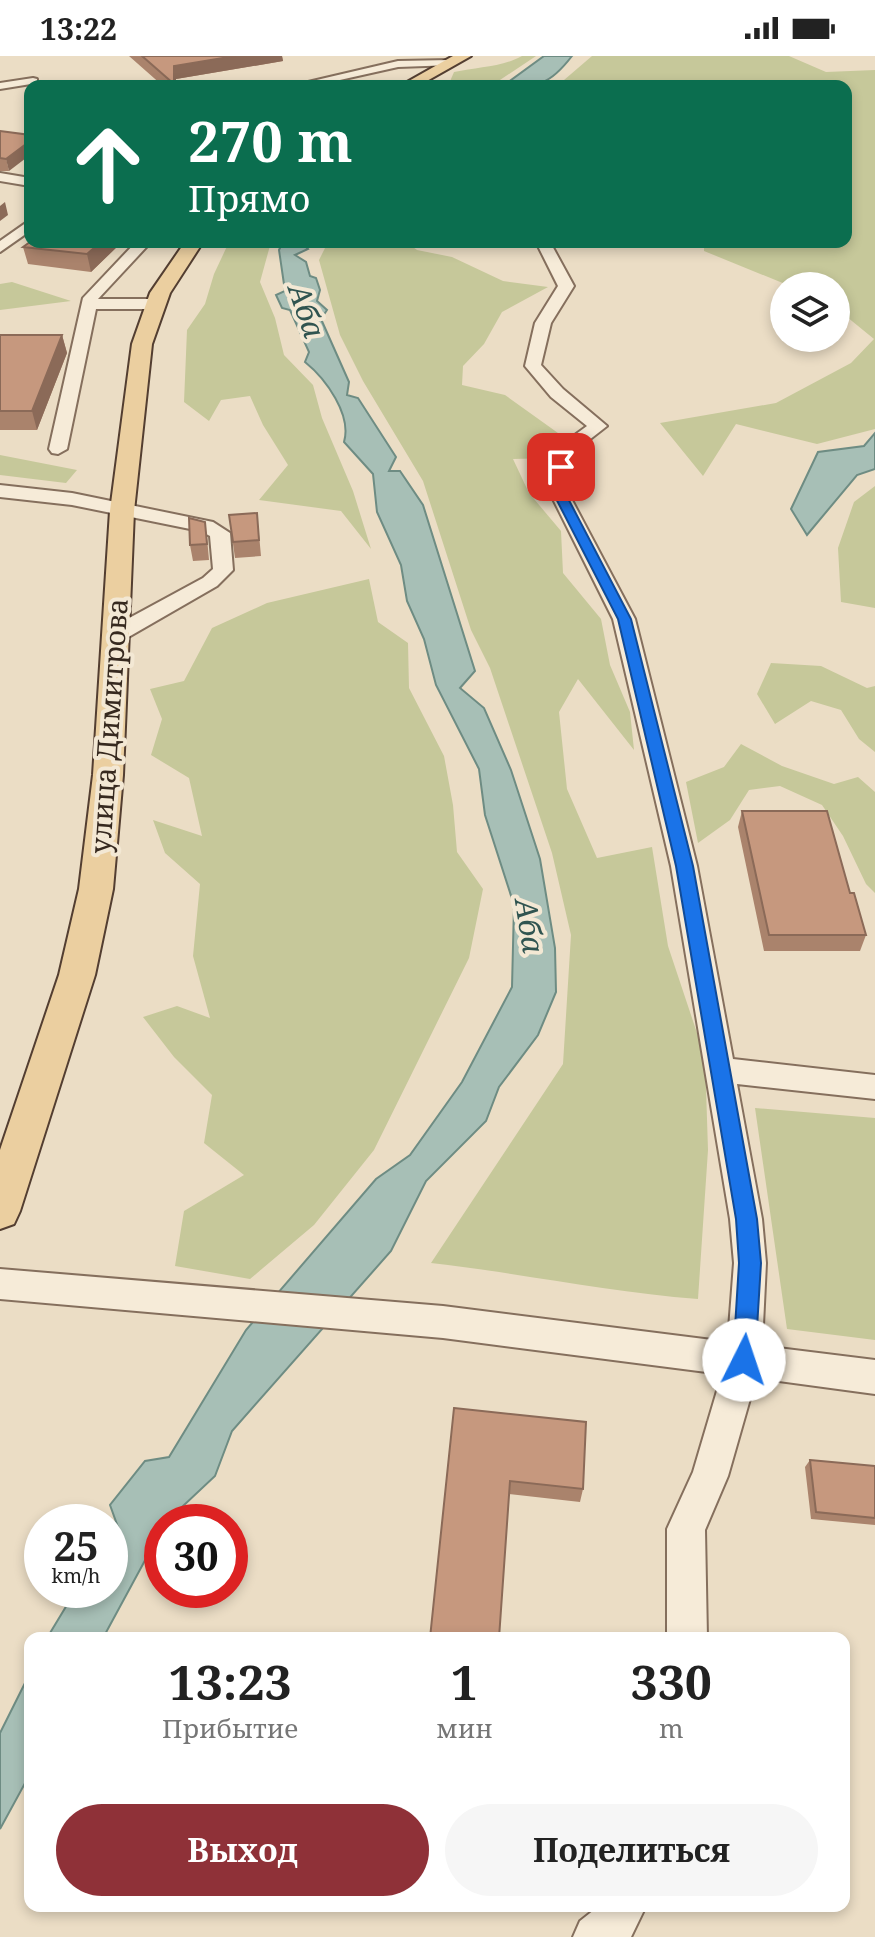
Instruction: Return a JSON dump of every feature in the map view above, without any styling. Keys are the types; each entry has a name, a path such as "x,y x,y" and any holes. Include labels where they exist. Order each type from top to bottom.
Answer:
{"main road":[{"path":"419,80 457,60"},
{"name":"улица Димитрова","path":"0,1211 77,975 96,889 117,634 122,511 142,344 160,293 190,248"}],"street":[{"path":"325,80 398,64 457,60"},
{"path":"0,86 24,82"},
{"path":"0,177 24,181"},
{"path":"0,248 24,229"},
{"path":"58,449 89,304 138,248"},
{"path":"546,248 566,286 543,323 533,366 557,393 598,426 567,449 555,485 624,619 684,866 746,1219 750,1263 744,1360 710,1476 686,1529 687,1632"},
{"path":"89,304 156,304"},
{"path":"0,491 72,499 206,526 220,533 223,570 210,582 117,634"},
{"path":"720,1070 875,1087"},
{"path":"0,1284 443,1322 875,1377"},
{"path":"596,1937 613,1925 621,1912"}],"green space":[{"path":"522,56 536,56 500,80 451,80 454,72"},
{"path":"592,56 789,56 826,72 875,70 875,429 817,444 736,424 703,476 660,423 776,403 851,363 874,339 850,319 850,272 770,272 770,278 704,251 704,248 852,248 852,80 564,80"},
{"path":"226,248 269,248 260,282 275,318 284,355 313,385 322,418 353,491 371,549 341,511 259,500 288,465 263,425 250,396 221,400 209,421 184,402 187,330 205,304"},
{"path":"325,248 414,248 452,257 503,281 548,287 502,312 484,344 463,366 462,385 505,395 558,433 554,458 513,459 529,493 561,531 563,573 601,619 610,665 630,712 634,750 578,679 559,712 567,789 597,858 652,847 668,946 705,1057 708,1150 698,1299 431,1263 563,1064 571,935 552,853 490,668 471,630 423,481 363,381 340,335 319,260"},
{"path":"12,282 71,301 0,310 0,284"},
{"path":"0,455 77,470 66,483 0,475"},
{"path":"875,486 875,608 841,602 838,548 854,502"},
{"path":"369,579 378,622 408,643 409,688 444,756 457,852 483,889 469,958 374,1150 314,1225 250,1279 175,1266 184,1211 244,1175 204,1143 212,1095 174,1057 143,1017 177,1006 210,1018 193,956 200,884 165,853 153,820 202,836 189,778 151,755 162,719 150,689 184,681 212,628 267,603"},
{"path":"771,663 821,666 867,688 875,686 875,752 859,739 841,710 811,701 775,724 757,694"},
{"path":"741,744 782,766 834,784 858,777 875,792 875,893 866,884 843,836 822,805 780,786 749,790 730,820 698,843 686,782 724,767"},
{"path":"755,1108 875,1118 875,1340 787,1329"}],"water":[{"path":"544,56 572,56 550,79 511,80"},
{"name":"Аба","path":"280,248 307,248 295,255 306,262 310,276 316,278 320,290 317,301 327,310 321,319 349,382 347,395 358,398 396,457 389,471 400,471 423,505 475,671 460,688 484,708 511,770 540,859 555,948 556,992 538,1035 499,1087 486,1121 426,1181 391,1251 232,1431 215,1476 185,1504 144,1504 144,1562 128,1592 128,1504 111,1504 145,1461 169,1457 246,1330 376,1179 410,1155 462,1082 512,987 514,905 485,815 479,769 436,685 424,639 407,601 401,565 377,512 373,474 344,442 341,409 329,388 305,362 309,352 290,310 282,308 276,295 285,291"},
{"path":"875,433 875,469 857,475 807,535 791,509 818,452 864,446"},
{"path":"65,1608 119,1608 106,1632 51,1632"},
{"path":"24,1685 24,1785 0,1829 0,1733"}],"building":[{"path":"142,56 235,56 174,66 174,80 169,80"},
{"path":"0,131 24,134 24,146 6,159 0,158"},
{"path":"32,248 94,248 87,254"},
{"path":"0,335 62,335 32,411 0,411"},
{"path":"257,513 259,540 233,542 229,515"},
{"path":"189,518 205,522 207,544 190,545"},
{"path":"742,811 827,811 850,893 854,893 866,935 769,935"},
{"path":"454,1408 586,1422 583,1489 510,1481 499,1632 431,1632"},
{"path":"810,1460 875,1466 875,1518 816,1512"}],"route":[{"path":"561,467 555,485 624,619 684,866 746,1219 750,1263 744,1360"}]}
